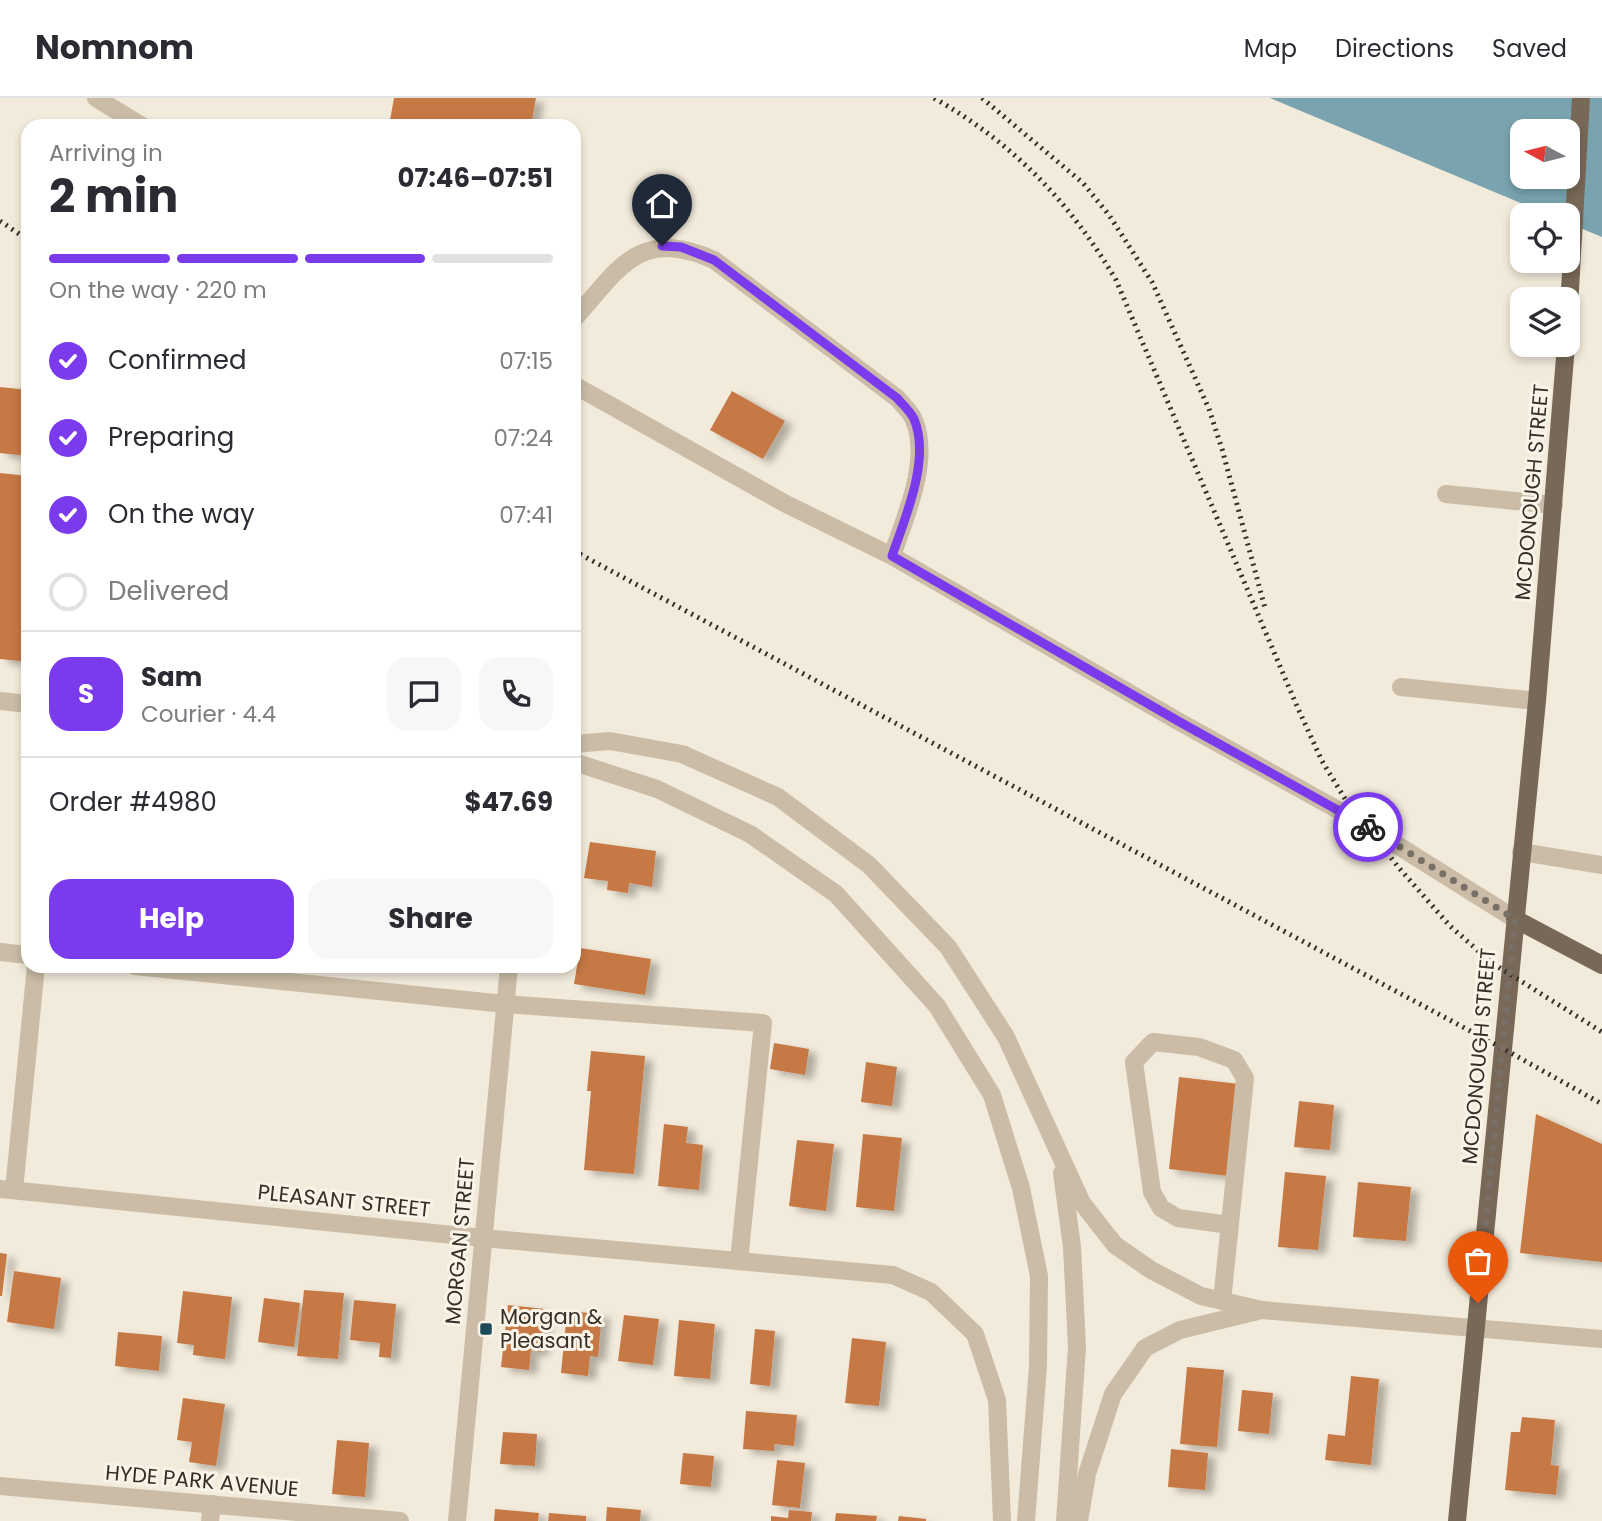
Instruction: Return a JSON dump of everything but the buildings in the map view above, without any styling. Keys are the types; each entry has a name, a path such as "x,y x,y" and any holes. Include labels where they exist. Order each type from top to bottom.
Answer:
{"main road":[{"path":"1571,287 1581,98"},
{"name":"MCDONOUGH STREET","path":"1457,1521 1537,701 1565,357"},
{"path":"1515,919 1602,965"}],"street":[{"path":"96,98 130,119"},
{"path":"581,311 621,267 640,252 662,246 681,247 714,260 897,398 914,420 919,452 915,486 892,556"},
{"path":"581,389 786,504 892,556 1364,825 1515,919"},
{"path":"1446,494 1554,505"},
{"path":"1401,687 1537,701"},
{"path":"0,701 21,703"},
{"path":"581,743 610,741 682,754 778,797 869,865 947,947 1006,1037 1082,1203 1115,1245 1151,1270 1201,1296 1262,1310 1602,1339"},
{"path":"581,764 657,789 750,834 835,894 937,1006 992,1095 1021,1188 1039,1276 1038,1366 1026,1521"},
{"path":"1521,852 1602,865"},
{"path":"0,952 21,954"},
{"path":"7,1190 35,973"},
{"path":"273,973 505,1004 763,1023 739,1261"},
{"name":"MORGAN STREET","path":"457,1521 508,973"},
{"path":"1222,1301 1230,1225 1245,1077 1234,1060 1199,1047 1153,1042 1134,1062 1152,1192 1161,1208 1178,1217 1230,1225"},
{"path":"1059,1156 1072,1247 1077,1348 1065,1521"},
{"name":"PLEASANT STREET","path":"7,1190 483,1238 893,1275 931,1293 975,1334 997,1400 1002,1521"},
{"path":"1079,1521 1087,1474 1113,1394 1145,1348 1180,1330 1262,1310"},
{"name":"HYDE PARK AVENUE","path":"0,1486 211,1513 400,1521"}],"water":[{"path":"1270,98 1602,98 1602,237 1580,228 1580,203 1520,203"}],"railway":[{"path":"934,98 990,135 1037,177 1079,225 1116,280 1296,704 1322,761 1347,802 1399,868 1450,926 1492,963 1602,1032"},
{"path":"982,98 1083,183 1109,215 1152,282 1209,409 1265,608"},
{"path":"0,221 21,235"},
{"path":"581,555 1602,1104"}],"way so far":[{"path":"1368,827 1515,919 1478,1303"}],"place":[{"name":"Morgan & Pleasant","path":"486,1329"}],"route":[{"path":"662,246 681,247 714,260 897,398 909,411 914,420 919,452 915,486 892,556 1368,827"}]}
